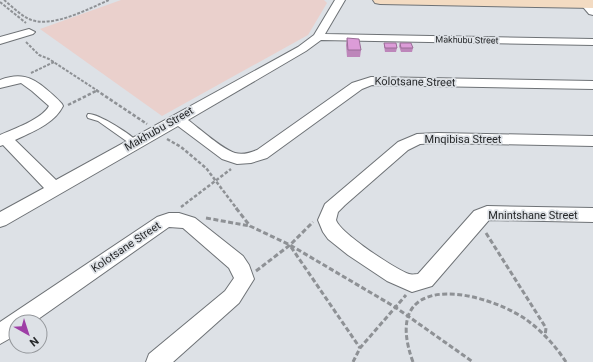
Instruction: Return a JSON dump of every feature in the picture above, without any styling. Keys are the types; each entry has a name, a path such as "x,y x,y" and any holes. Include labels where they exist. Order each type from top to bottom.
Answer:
{"street":[{"name":"Makhubu Street","path":"0,220 302,49 318,37 340,0"},
{"path":"380,0 589,5"},
{"path":"0,41 25,36"},
{"name":"Makhubu Street","path":"318,37 593,42"},
{"path":"0,84 20,79 27,80 55,104 56,106 54,113 2,140 55,189"},
{"name":"Kolotsane Street","path":"242,160 254,158 262,154 357,86 371,81 593,85"},
{"path":"178,119 222,153 229,157 242,160"},
{"name":"Mnqibisa Street","path":"329,221 345,196 403,146 413,140 438,138 593,141"},
{"name":"Mnintshane Street","path":"417,283 424,280 480,216 487,213 593,215"},
{"name":"Kolotsane Street","path":"29,314 148,231 170,219 177,219 188,223 240,271"},
{"path":"329,221 338,236 388,273 399,280 417,283"},
{"path":"157,362 232,297 240,271"}],"lane":[{"path":"90,116 100,119 135,143"}],"path":[{"path":"4,0 29,19 44,22 58,19 109,0"},
{"path":"0,2 31,26 25,36 26,42 40,55 54,62 157,130 181,147 206,168 250,226"},
{"path":"20,79 54,62"},
{"path":"54,113 96,91"},
{"path":"170,219 184,203 242,160"},
{"path":"198,216 250,226 290,245 395,307 473,362"},
{"path":"477,219 546,328 545,336"},
{"path":"240,271 261,268 290,245 314,222 329,221"},
{"path":"290,245 360,348"},
{"path":"353,362 360,348 417,283"},
{"path":"413,362 406,342 404,328 407,316 416,302 428,297 450,292 478,297 504,308 524,319 545,336 566,362"}],"shaded area":[{"path":"121,0 324,0 327,3 308,35 162,116 40,29"}],"building":[{"path":"347,38 359,39 361,50 348,50"},
{"path":"384,43 396,43 397,48 385,48"},
{"path":"400,43 411,43 413,48 401,48"}]}
